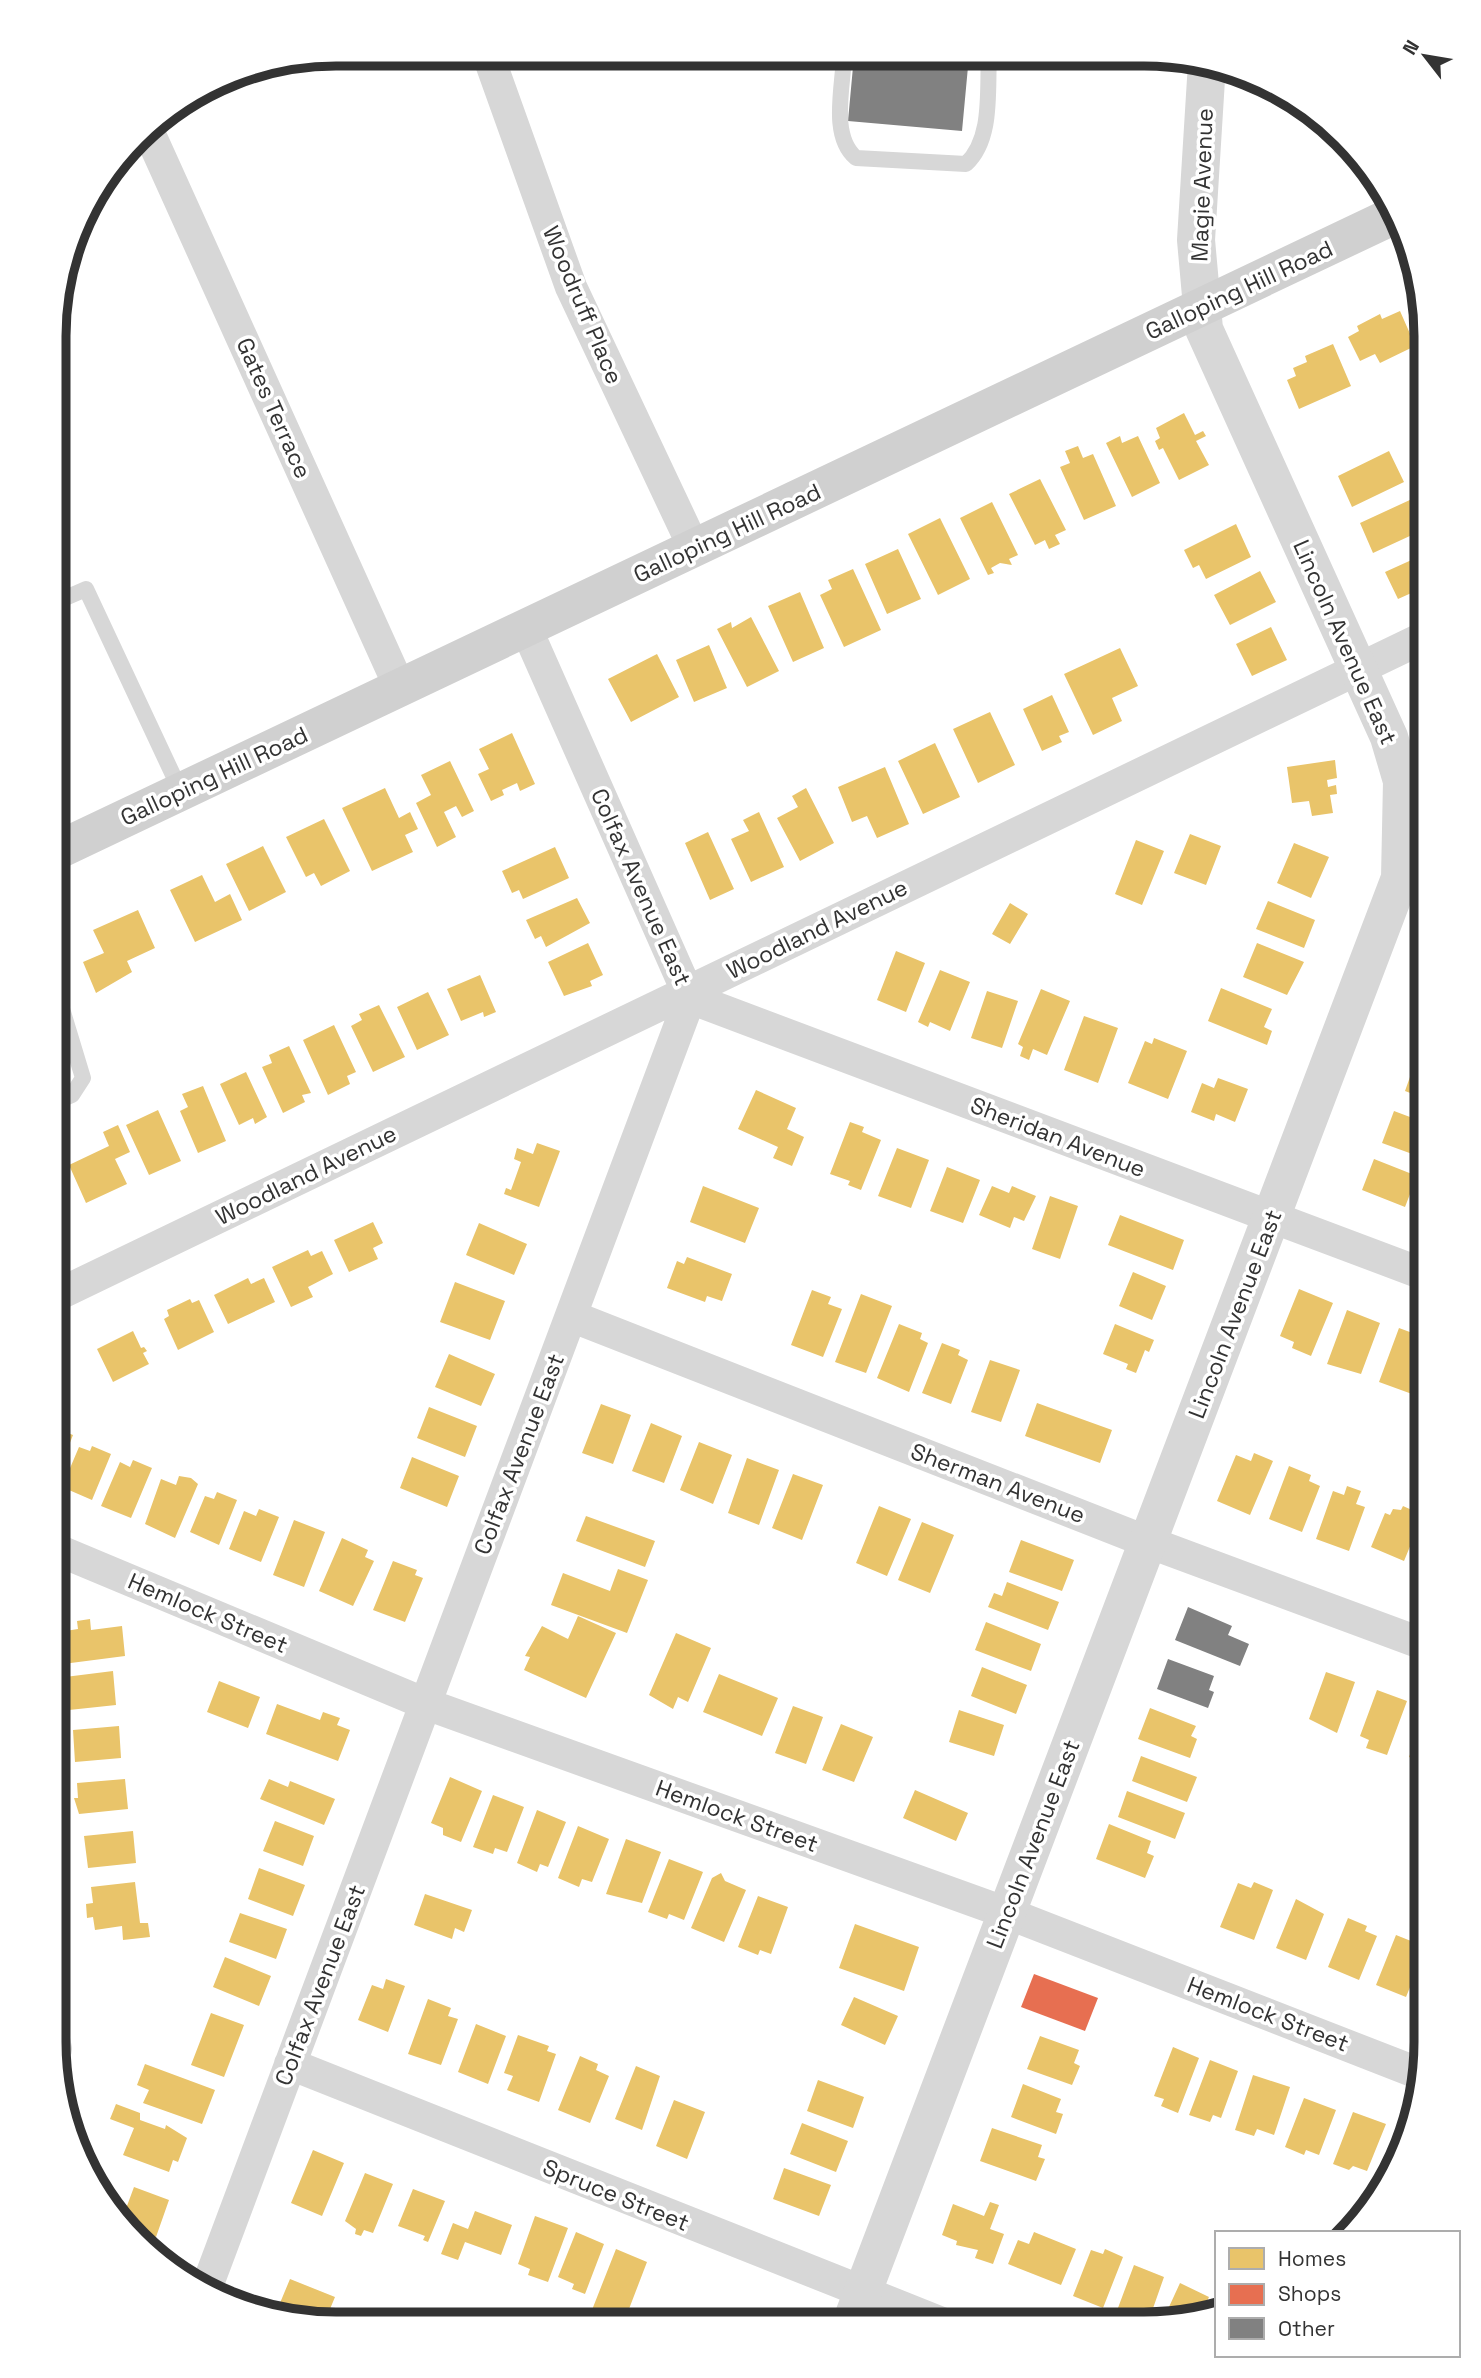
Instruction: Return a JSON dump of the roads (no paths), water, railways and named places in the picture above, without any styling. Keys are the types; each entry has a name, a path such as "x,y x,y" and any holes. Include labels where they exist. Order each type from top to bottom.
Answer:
{"main road":[{"name":"Galloping Hill Road","path":"66,846 1388,218"}],"street":[{"name":"Woodruff Place","path":"492,67 571,287 694,548"},
{"name":"Magie Avenue","path":"1202,307 1196,240 1206,74"},
{"name":"Gates Terrace","path":"152,139 400,688"},
{"name":"Lincoln Avenue East","path":"857,2308 1400,878 1414,854 1402,781 1390,737 1204,329 1202,307"},
{"name":"Colfax Avenue East","path":"209,2280 689,995 526,628"},
{"name":"Woodland Avenue","path":"66,1291 689,995 1415,642"},
{"name":"Sheridan Avenue","path":"689,995 1415,1271"},
{"name":"Sherman Avenue","path":"571,1316 1148,1542 1415,1641"},
{"name":"Hemlock Street","path":"66,1554 426,1704 1007,1913 1413,2071"},
{"name":"Spruce Street","path":"290,2064 857,2308 880,2312"}],"lane":[{"path":"844,67 841,135 848,151 856,158 966,164 977,153 983,136 988,67"},
{"path":"66,598 86,589 181,792"},
{"path":"66,1022 83,1078 72,1095 66,1097"}]}
